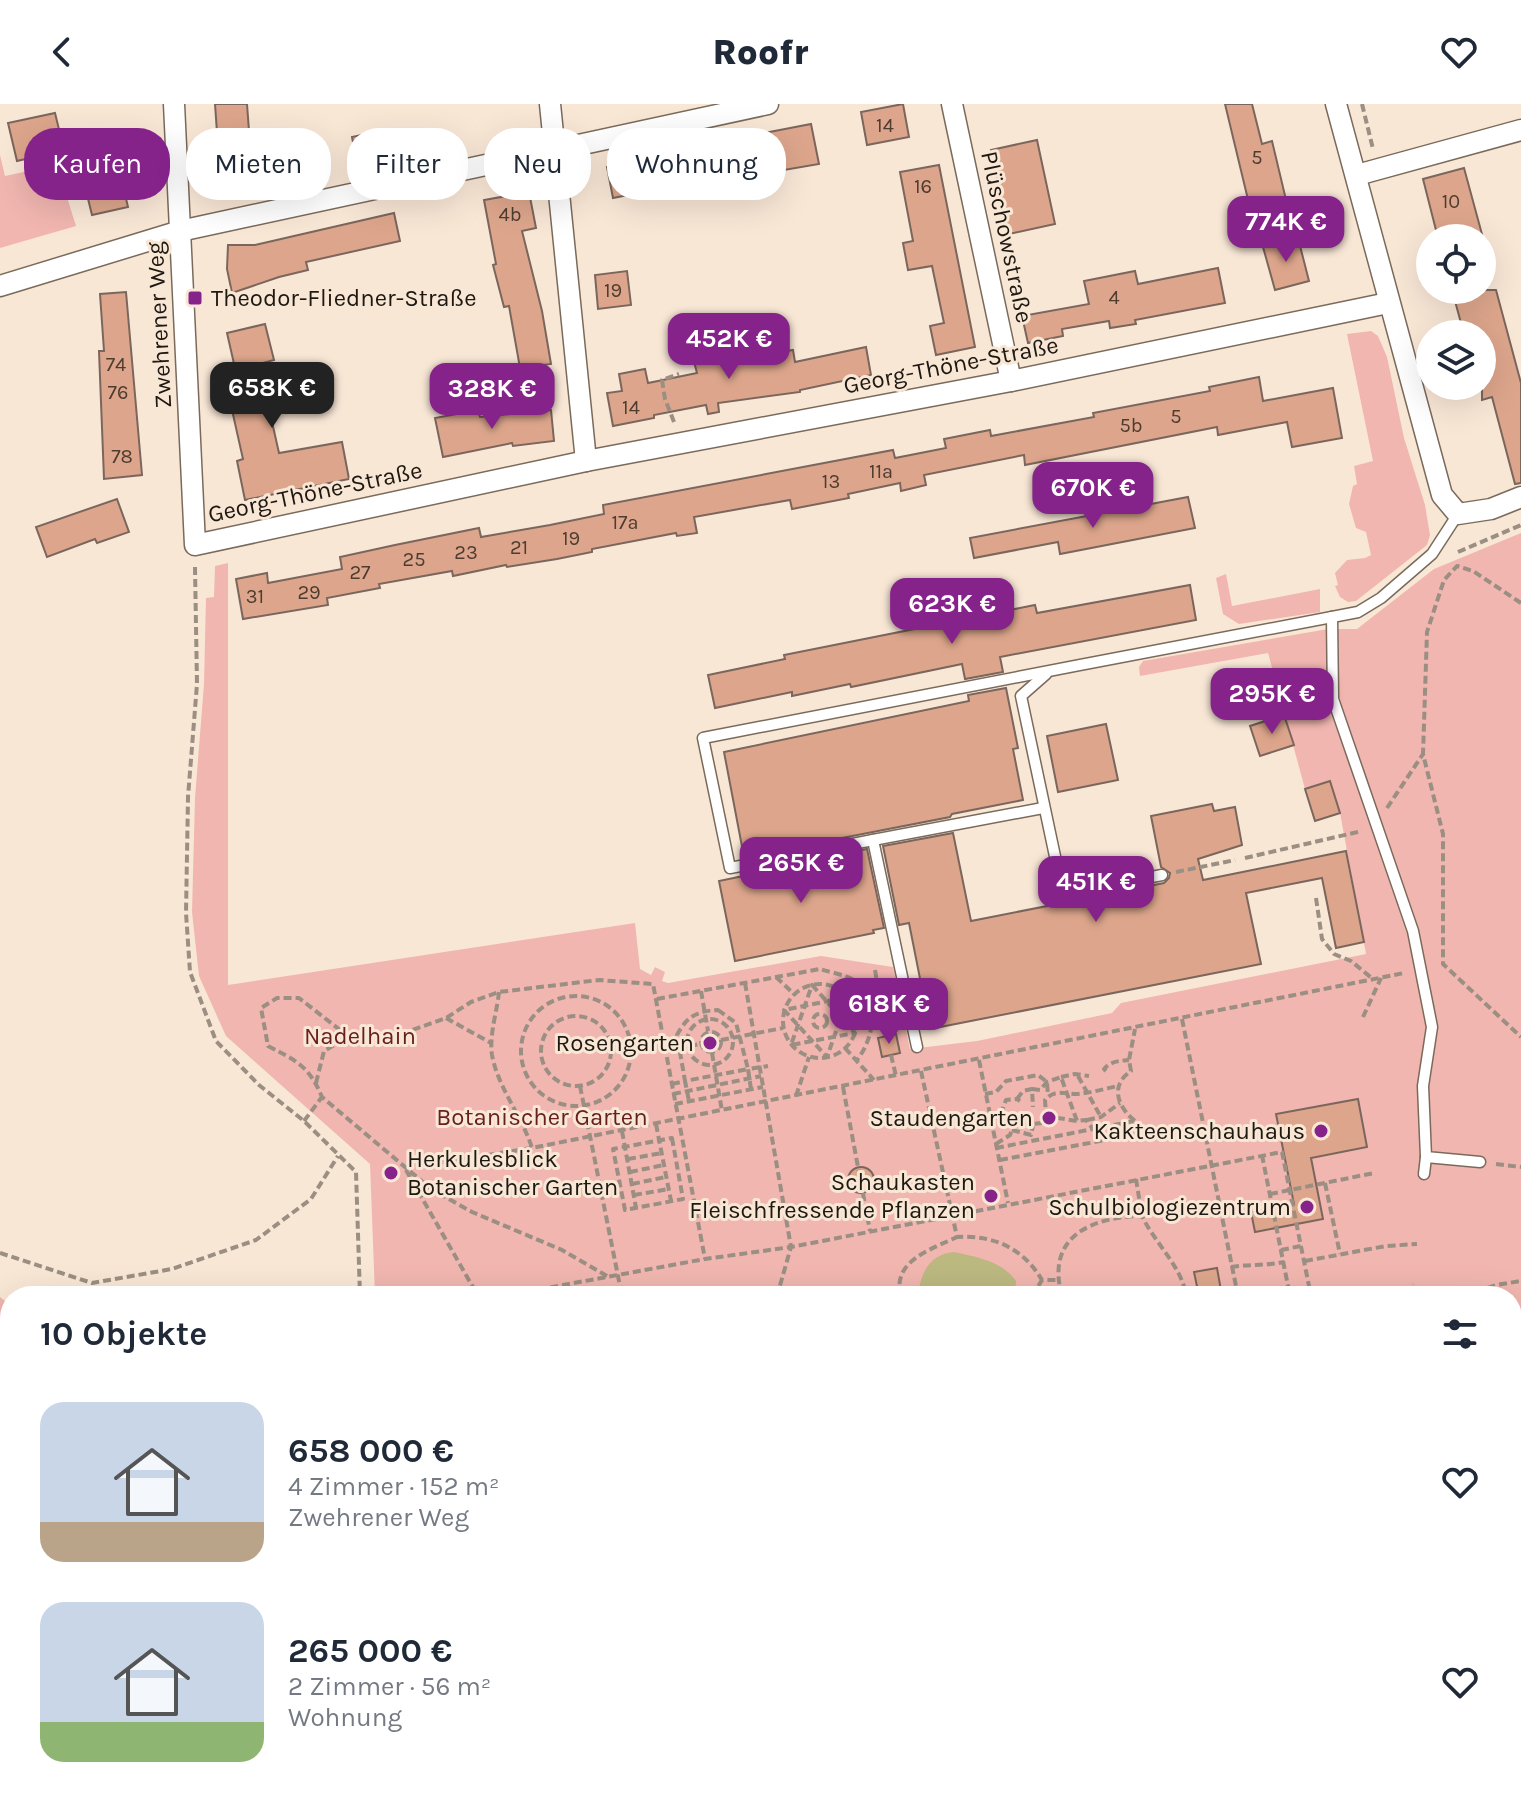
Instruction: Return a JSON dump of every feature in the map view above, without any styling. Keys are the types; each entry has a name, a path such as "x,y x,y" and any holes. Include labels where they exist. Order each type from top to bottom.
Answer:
{"street":[{"name":"Zwehrener Weg","path":"174,104 195,545"},
{"path":"550,104 552,128"},
{"path":"591,143 768,104"},
{"name":"Plüschowstraße","path":"952,104 1011,381"},
{"path":"1336,104 1442,495 1458,514 1491,509 1521,497"},
{"path":"1357,175 1521,130"},
{"path":"0,286 180,231 484,166"},
{"path":"559,200 586,461"},
{"name":"Georg-Thöne-Straße","path":"195,545 586,461 1011,381 1388,303"}],"lane":[{"path":"1043,808 730,868 703,738 1358,612 1381,598 1432,554 1458,514"},
{"path":"1332,617 1333,699 1413,931 1432,1027 1423,1086 1424,1174"},
{"path":"1048,673 1021,696 1063,894 1162,875"},
{"path":"873,840 917,1047"},
{"path":"1426,1157 1480,1162"}],"path":[{"path":"679,374 662,380 679,444"},
{"path":"1458,552 1521,525"},
{"path":"195,545 197,684 188,797 186,913 190,972 216,1041 259,1085 304,1121 356,1172 360,1286"},
{"path":"1521,603 1473,571 1457,566 1444,580 1427,632 1423,754 1443,834 1443,964 1521,1037"},
{"path":"1245,858 1377,828 1399,787 1423,754"},
{"path":"1162,875 1235,860"},
{"path":"1316,898 1322,939 1334,954 1351,961 1374,980"},
{"path":"657,999 820,969 834,973 851,979 864,990 872,1012 873,1029 868,1046 857,1060"},
{"path":"875,970 888,1036"},
{"path":"405,1168 622,1131 1422,970"},
{"path":"831,986 834,973"},
{"path":"776,977 794,994"},
{"path":"1363,1017 1381,978"},
{"path":"316,1083 324,1051 349,1037 390,1038 446,1018 471,1002 499,992 599,980 653,984 705,1259"},
{"path":"745,983 791,1247 780,1286"},
{"path":"812,985 855,1033"},
{"path":"791,1045 812,985"},
{"path":"812,985 831,986 848,997 856,1014 855,1033 845,1048 827,1057 809,1057 791,1045 783,1028 784,1010 794,994 812,985"},
{"path":"701,991 708,1031"},
{"path":"499,992 491,1043 498,1073 532,1148"},
{"path":"564,997 591,997 607,1005 622,1020 631,1042 629,1068 623,1081 613,1093 585,1106 570,1106 545,1097 531,1084 522,1063 522,1037 529,1022 538,1011 564,997"},
{"path":"784,1010 848,997"},
{"path":"827,1057 848,997"},
{"path":"349,1037 299,998 277,998 261,1008 268,1046 302,1063 322,1097 431,1189 472,1212 562,1250 607,1276"},
{"path":"748,1000 756,998"},
{"path":"826,1016 834,1009"},
{"path":"689,1101 677,1035 691,1015 704,1011 718,1010 736,1023 751,1089"},
{"path":"784,1010 827,1057"},
{"path":"856,1014 882,1010"},
{"path":"802,1015 813,1018 819,1014 826,1016"},
{"path":"751,1017 759,1015"},
{"path":"579,1016 600,1024 607,1034 611,1056 601,1076 580,1086 569,1085 549,1073 541,1052 548,1030 567,1017 579,1016"},
{"path":"826,1016 827,1023"},
{"path":"446,1018 491,1043"},
{"path":"813,1018 814,1026"},
{"path":"1182,1019 1236,1286"},
{"path":"706,1020 723,1024 733,1038 729,1055 715,1065 697,1061 690,1056 688,1047 687,1038 691,1030 697,1023 706,1020"},
{"path":"827,1023 837,1027"},
{"path":"814,1026 822,1028 827,1023"},
{"path":"805,1033 814,1026"},
{"path":"721,1040 783,1028"},
{"path":"1000,1160 1137,1134 1139,1124 1120,1103 1118,1086 1131,1071 1129,1060 1135,1029"},
{"path":"708,1031 717,1033 721,1040 720,1048 712,1053 704,1051 700,1044 702,1036 708,1031"},
{"path":"791,1045 855,1033"},
{"path":"666,1051 700,1044"},
{"path":"845,1048 874,1080"},
{"path":"756,1051 766,1049"},
{"path":"712,1053 722,1111"},
{"path":"891,1055 896,1076"},
{"path":"796,1096 809,1057"},
{"path":"979,1060 1008,1204"},
{"path":"1106,1071 1104,1069 1114,1062 1129,1060"},
{"path":"672,1084 768,1066"},
{"path":"921,1071 957,1237"},
{"path":"991,1122 1002,1111 1006,1100 1018,1100 1023,1091 1040,1090 1047,1082 1061,1077 1075,1074 1089,1076"},
{"path":"985,1094 996,1092 1006,1081 1038,1075 1047,1082 1048,1096"},
{"path":"673,1094 761,1076"},
{"path":"1078,1076 1101,1117"},
{"path":"1061,1077 1077,1121"},
{"path":"735,1082 737,1092"},
{"path":"580,1086 620,1286"},
{"path":"996,1146 1010,1135 1013,1126 1042,1123 1045,1100 1051,1093 1074,1094 1118,1086"},
{"path":"675,1104 763,1087"},
{"path":"843,1087 870,1231"},
{"path":"702,1088 704,1098"},
{"path":"1032,1089 1033,1107"},
{"path":"304,1121 322,1097"},
{"path":"1045,1116 1086,1120 1101,1117 1120,1103"},
{"path":"1086,1120 1093,1129"},
{"path":"996,1146 1134,1121"},
{"path":"656,1124 671,1201"},
{"path":"1029,1141 1033,1126"},
{"path":"1012,1130 1031,1135"},
{"path":"622,1131 636,1208"},
{"path":"672,1138 683,1199 625,1210 613,1149 625,1147 672,1138"},
{"path":"555,1286 791,1247 1282,1152 1309,1286"},
{"path":"628,1159 662,1153"},
{"path":"1262,1155 1288,1286"},
{"path":"0,1253 92,1283 172,1269 256,1240 311,1199 338,1156"},
{"path":"1480,1162 1521,1167"},
{"path":"630,1172 664,1165"},
{"path":"405,1168 472,1286"},
{"path":"1270,1194 1374,1173"},
{"path":"632,1184 666,1177"},
{"path":"1136,1178 1142,1216 1151,1236 1175,1266 1184,1286"},
{"path":"1325,1183 1340,1254"},
{"path":"634,1195 669,1189"},
{"path":"1260,1216 1274,1214"},
{"path":"1059,1286 1059,1259 1069,1242 1082,1229 1102,1219 1142,1216"},
{"path":"898,1286 901,1271 918,1256 957,1237 976,1236 1003,1243 1020,1252 1042,1280"},
{"path":"1304,1262 1386,1246 1417,1244"},
{"path":"1281,1250 1301,1246"},
{"path":"1231,1267 1249,1264 1260,1267 1284,1262"},
{"path":"1042,1280 1057,1280"},
{"path":"1038,1286 1042,1280"},
{"path":"1493,1286 1521,1281"}],"green space":[{"path":"0,155 5,176 24,172 24,200 68,200 76,226 0,248"},
{"path":"1371,331 1378,336 1387,357 1404,438 1425,505 1430,535 1427,545 1356,601 1348,602 1340,597 1335,586 1338,585 1335,573 1347,560 1371,555 1366,532 1356,528 1349,504 1353,486 1357,484 1354,466 1373,461 1347,334"},
{"name":"Botanischer Garten","path":"1521,533 1521,1286 375,1286 370,1164 226,1036 199,976 192,912 195,798 204,684 206,598 214,597 215,566 228,563 228,985 635,923 640,969 651,975 655,967 665,972 662,981 668,983 821,956 893,967 910,1049 977,1041 1112,1013 1121,1003 1366,954 1340,813 1330,782 1305,789 1268,653 1140,676 1139,667 1143,661 1328,629 1357,629 1434,569"},
{"path":"1226,574 1232,606 1320,589 1320,612 1239,624 1223,614 1216,578"}],"shaded area":[{"path":"954,1252 988,1261 1010,1274 1016,1281 1016,1286 920,1286 928,1266"}],"building":[{"path":"215,104 247,104 249,128 217,128"},
{"path":"903,104 909,137 867,145 861,112"},
{"path":"1225,104 1252,104 1262,144 1272,141 1287,204 1251,212"},
{"path":"55,113 59,128 24,128 24,159 17,161 8,123"},
{"path":"811,124 819,164 786,170 786,129"},
{"path":"1037,140 1055,224 1009,234 991,150"},
{"path":"939,165 975,347 936,355 930,326 944,323 932,266 908,270 903,243 913,241 900,172"},
{"path":"1464,168 1479,224 1434,224 1423,179"},
{"path":"88,200 126,200 128,207 92,215"},
{"path":"484,200 531,200 536,228 522,231 542,311 551,364 520,368 509,306 504,307 493,265 496,264"},
{"path":"394,213 400,241 306,262 308,270 232,293 227,269 228,245 255,245"},
{"path":"1298,238 1309,281 1275,290 1263,247"},
{"path":"1218,268 1225,303 1135,320 1136,324 1110,328 1109,321 1062,329 1063,336 1028,343 1022,316 1089,304 1084,281 1135,271 1138,284"},
{"path":"627,271 631,305 598,309 595,275"},
{"path":"1496,290 1521,383 1521,483 1515,484 1493,400 1496,400 1496,320 1460,320 1456,304 1496,304"},
{"path":"126,292 142,475 104,479 99,351 104,351 100,294"},
{"path":"265,324 274,360 259,364 279,453 342,442 349,479 245,500 237,461 243,459 230,401 242,399 227,333"},
{"path":"710,328 714,363 793,350 795,362 866,347 871,375 800,392 718,403 719,412 708,414 706,405 613,426 607,393 622,391 619,374 645,369 648,383 697,373 686,332"},
{"path":"1259,377 1263,401 1333,388 1342,438 1292,447 1287,422 1218,435 1217,427 1025,465 1024,455 924,475 926,485 901,491 900,483 848,494 849,498 792,509 790,500 694,517 697,533 677,536 676,533 557,559 453,576 452,571 379,584 380,588 327,598 328,605 243,619 236,579 267,573 268,583 342,569 340,557 395,545 479,528 481,537 550,525 604,514 603,505 893,450 895,458 946,448 944,439 990,430 991,436 1094,417 1093,413 1210,391 1209,387"},
{"path":"478,410 480,417 551,410 554,441 513,446 512,443 443,457 435,418"},
{"path":"1188,497 1195,528 1060,554 1058,542 974,558 970,538"},
{"path":"117,499 129,532 97,543 95,539 47,557 36,527"},
{"path":"1190,585 1196,620 1000,657 1003,672 965,679 962,664 851,687 850,684 792,696 792,692 715,708 708,675 785,659 784,655 1035,605 1037,613"},
{"path":"1006,688 1018,748 1013,749 1023,800 744,857 724,752 969,701 968,695"},
{"path":"1284,715 1294,745 1260,756 1250,726"},
{"path":"1106,724 1118,780 1058,792 1047,736"},
{"path":"1330,781 1340,813 1315,821 1305,789"},
{"path":"1212,804 1214,811 1235,807 1242,845 1198,859 1203,880 1346,851 1364,942 1336,948 1322,878 1246,893 1261,964 930,1029 909,923 899,925 883,846 953,833 971,921 1164,883 1170,873 1161,867 1151,816"},
{"path":"867,849 884,928 873,930 874,933 735,961 719,881"},
{"path":"896,1034 900,1053 882,1057 878,1038"},
{"name":"Kakteenschauhaus","path":"1358,1099 1367,1147 1311,1158 1323,1219 1255,1232 1251,1212 1294,1204 1276,1114"},
{"path":"861,1167 870,1171 874,1180 870,1189 861,1193 852,1189 848,1180 852,1171"},
{"path":"1217,1268 1220,1286 1197,1286 1194,1272"}],"place":[{"name":"Theodor-Fliedner-Straße","path":"195,298"},
{"name":"Rosengarten","path":"710,1043"},
{"name":"Staudengarten","path":"1049,1118"},
{"name":"Kakteenschauhaus","path":"1321,1131"},
{"name":"Herkulesblick Botanischer Garten","path":"391,1173"},
{"name":"Schaukasten Fleischfressende Pflanzen","path":"991,1196"},
{"name":"Schulbiologiezentrum","path":"1307,1207"}],"park label":[{"name":"Nadelhain","path":"360,1036"}]}
